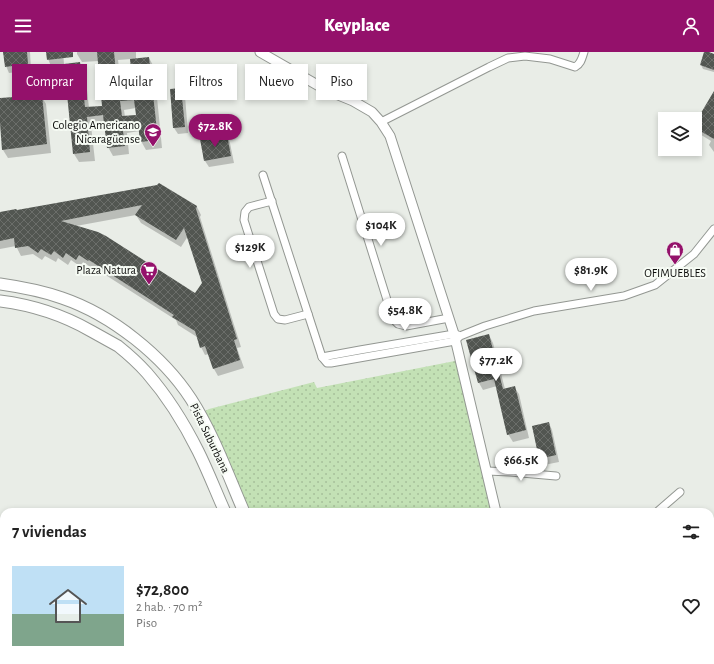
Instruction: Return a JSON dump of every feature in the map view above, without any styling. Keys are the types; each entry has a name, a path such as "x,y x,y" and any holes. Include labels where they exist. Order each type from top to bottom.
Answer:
{"main road":[{"name":"Pista Suburbana","path":"0,284 40,291 63,298 87,308 113,323 152,353 169,371 191,399 210,433 242,508"},
{"name":"Pista Suburbana","path":"0,301 39,309 64,317 118,346 139,364 158,386 187,429 223,508"}],"street":[{"path":"261,52 326,90 372,112 390,136 456,337 495,508"},
{"path":"381,122 508,58 525,56 550,58 575,67 581,62 584,52"},
{"path":"342,156 393,319 398,324 406,326 449,318"},
{"path":"263,175 322,357 360,350 456,337 485,326 534,311 624,296 654,285 694,254 714,229"},
{"path":"272,201 249,206 245,212 244,220 274,314 278,319 285,320 308,314"},
{"path":"487,471 556,476"},
{"path":"662,508 680,492"}],"green space":[{"path":"460,360 495,508 242,508 199,414 209,409 314,382 317,388"}],"building":[{"path":"3,52 27,52 28,64 12,64 12,66 5,67"},
{"path":"46,52 73,52 73,57 47,60"},
{"path":"97,52 114,52 115,64 98,64"},
{"path":"704,52 714,54 714,70 700,65"},
{"path":"149,57 150,64 130,64 130,59"},
{"path":"80,62 80,64 64,64"},
{"path":"170,89 175,89 175,100 182,100 185,127 173,128"},
{"path":"714,91 714,139 702,132 702,112"},
{"path":"12,97 12,100 43,100 47,144 2,150 0,98"},
{"path":"68,100 84,100 85,107 102,106 101,100 134,100 154,100 158,140 140,142 138,123 122,124 125,146 107,148 103,115 87,117 90,152 73,154","holes":["134,100 136,115 122,116 120,101"]},
{"path":"227,135 231,156 204,161 200,139"},
{"path":"159,183 197,206 196,209 237,339 234,340 240,360 213,369 205,346 200,348 195,331 172,317 174,315 79,255 76,260 66,253 63,258 54,251 51,255 41,249 38,253 28,246 15,248 14,238 0,241 0,212 157,185","holes":["142,205 135,215 176,240 184,228 202,283 195,293 106,236 98,232 61,221"]},
{"path":"489,334 503,389 515,386 526,430 507,435 494,379 478,383 466,340"},
{"path":"549,422 556,455 539,459 532,426"}],"place":[{"name":"Colegio Americano Nicaragüense","path":"153,147"},
{"name":"OFIMUEBLES","path":"675,265"},
{"name":"Plaza Natura","path":"149,285"}]}
